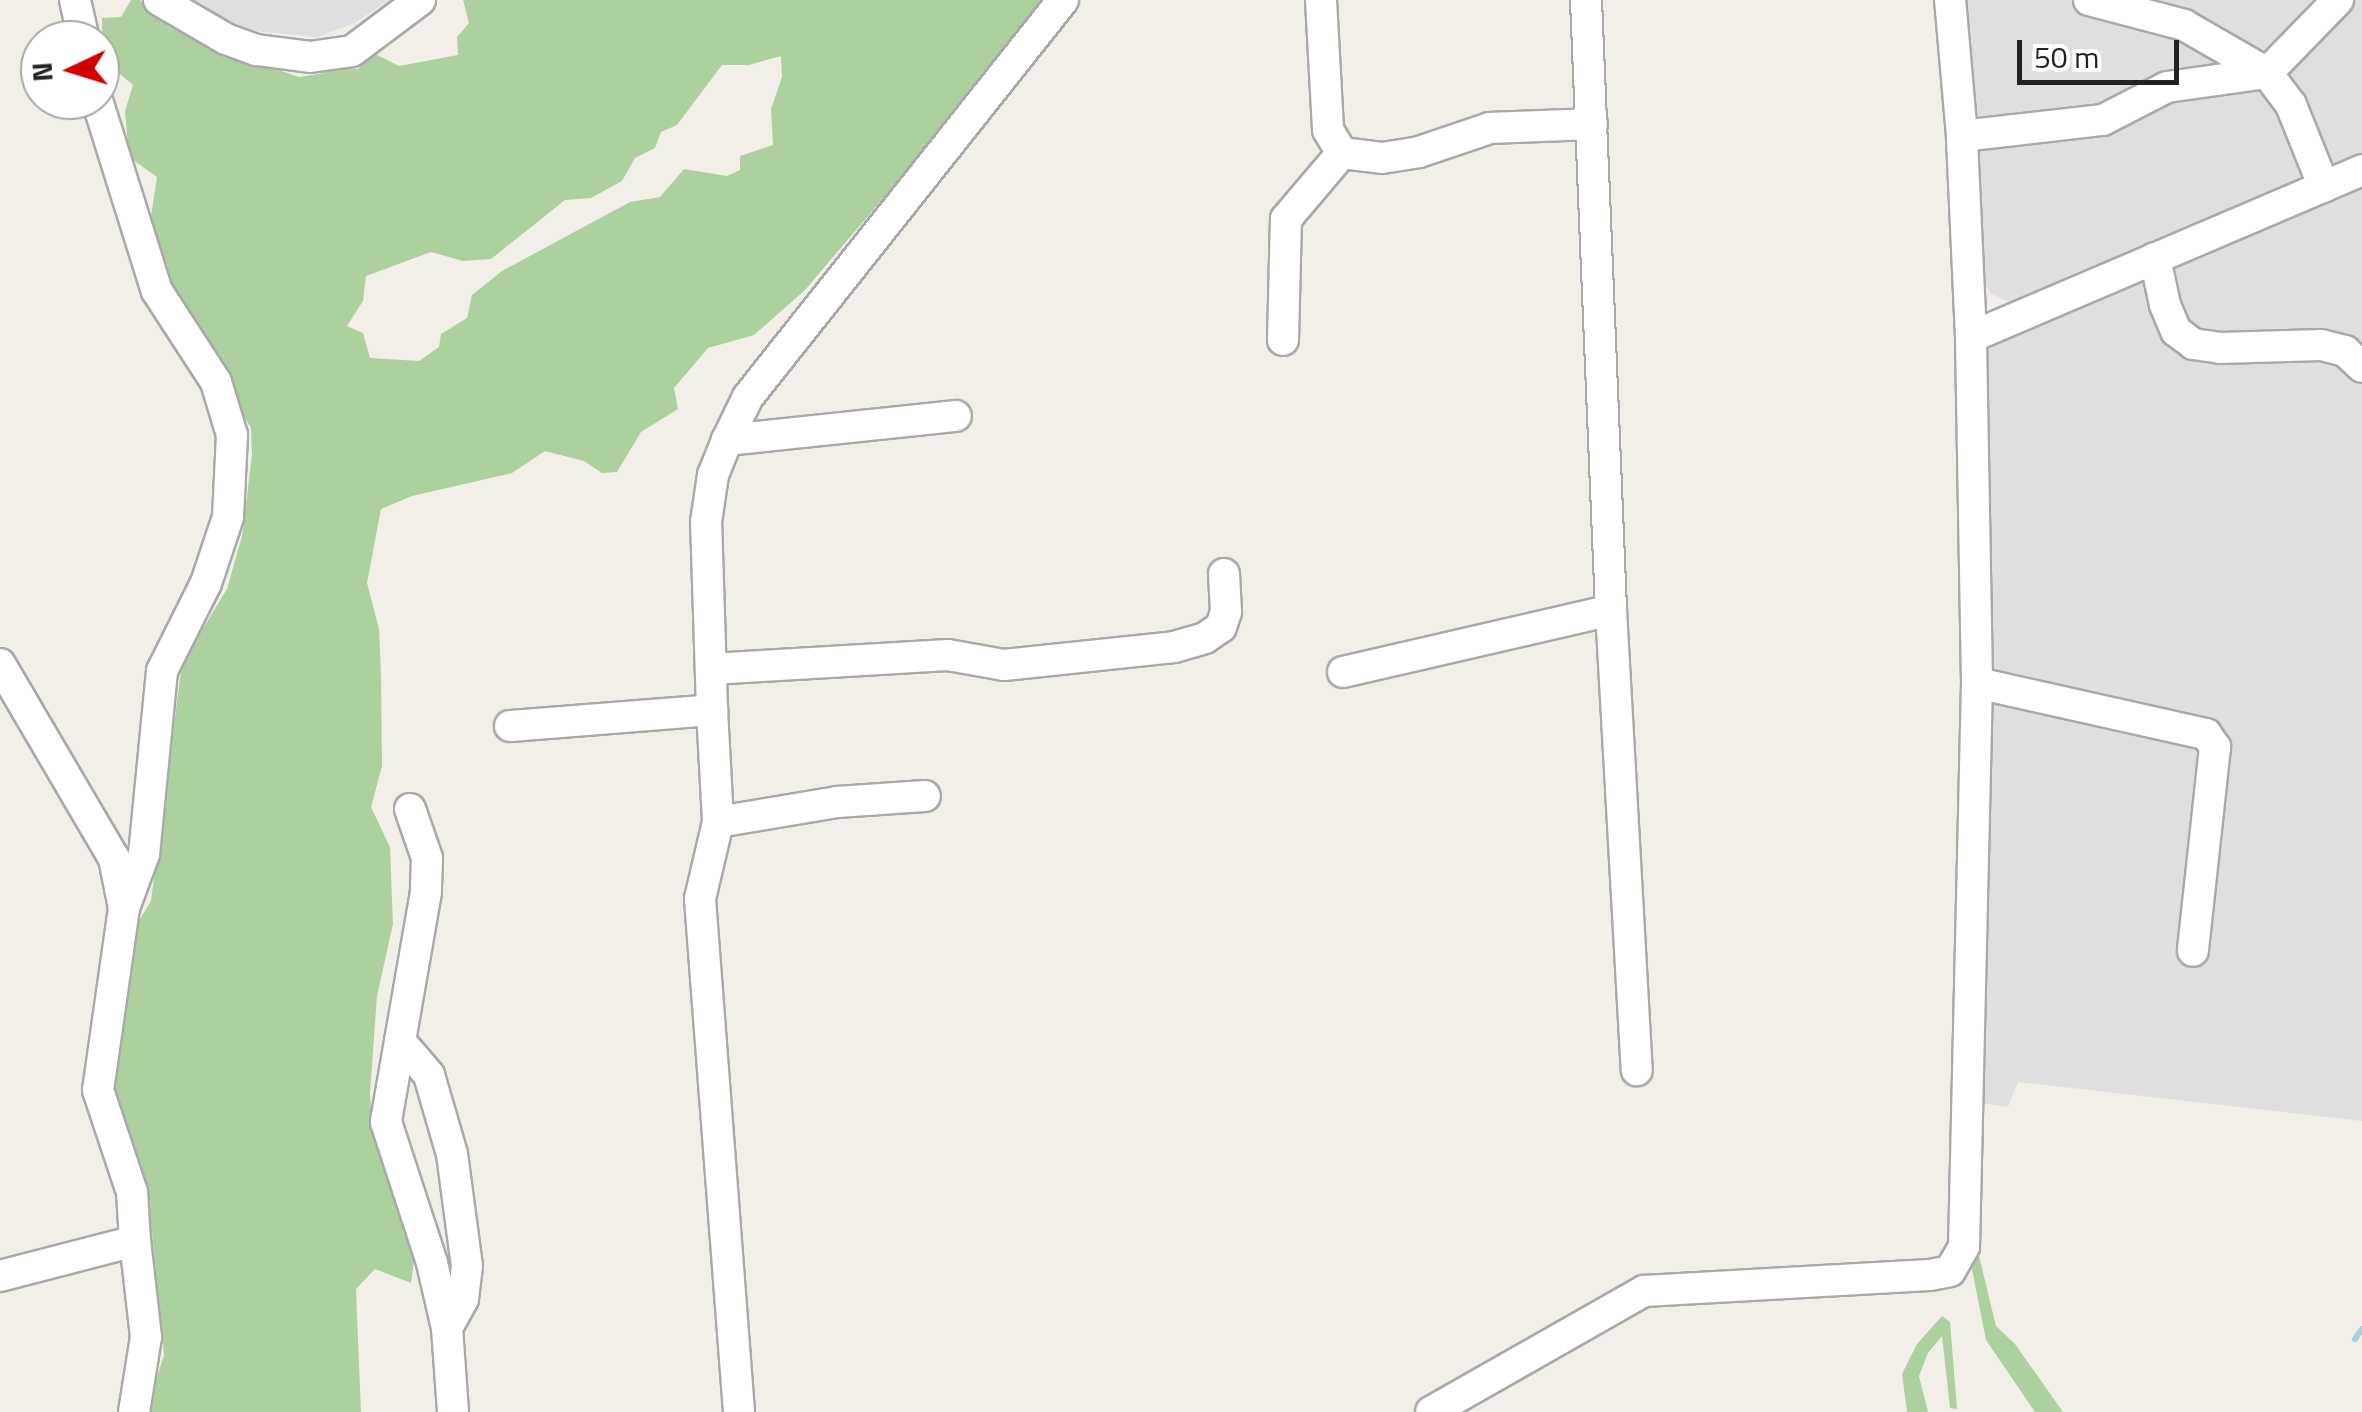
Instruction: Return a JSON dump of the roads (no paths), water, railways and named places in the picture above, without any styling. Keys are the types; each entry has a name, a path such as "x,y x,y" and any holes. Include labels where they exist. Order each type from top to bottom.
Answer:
{"street":[{"path":"158,0 226,39 257,50 310,58 352,51 420,0"},
{"path":"739,1412 700,899 718,822 706,522 713,475 748,396 1063,0"},
{"path":"1321,0 1328,130 1342,153"},
{"path":"1586,0 1611,610 1637,1070"},
{"path":"1432,1412 1644,1291 1950,1271 1964,1247 1977,683 1971,336 1962,136 1950,0"},
{"path":"2090,0 2184,25 2267,73 2291,105 2324,187"},
{"path":"1962,136 2103,120 2167,86 2267,73 2338,0"},
{"path":"104,120 156,291 216,382 232,435 228,517 206,583 162,670 144,854 124,908 98,1090 132,1192 146,1337 134,1412"},
{"path":"1342,153 1382,158 1420,152 1490,128 1592,124"},
{"path":"1283,340 1286,218 1342,153"},
{"path":"1971,336 2362,170"},
{"path":"2155,258 2176,331 2193,344 2220,348 2321,345 2345,350 2362,367"},
{"path":"727,440 956,416"},
{"path":"711,670 948,654 1004,665 1174,647 1205,638 1221,627 1226,612 1224,574"},
{"path":"1343,672 1611,610"},
{"path":"0,664 114,858 124,908"},
{"path":"1977,683 2206,734 2215,747 2192,952"},
{"path":"510,726 712,710"},
{"path":"718,822 836,802 925,796"},
{"path":"410,809 427,858 426,892 386,1122 432,1263 447,1328 453,1412"},
{"path":"400,1040 429,1075 452,1154 468,1266 463,1299 447,1328"},
{"path":"0,1276 135,1241"}],"waterway":[{"path":"2355,1339 2362,1329"}]}
